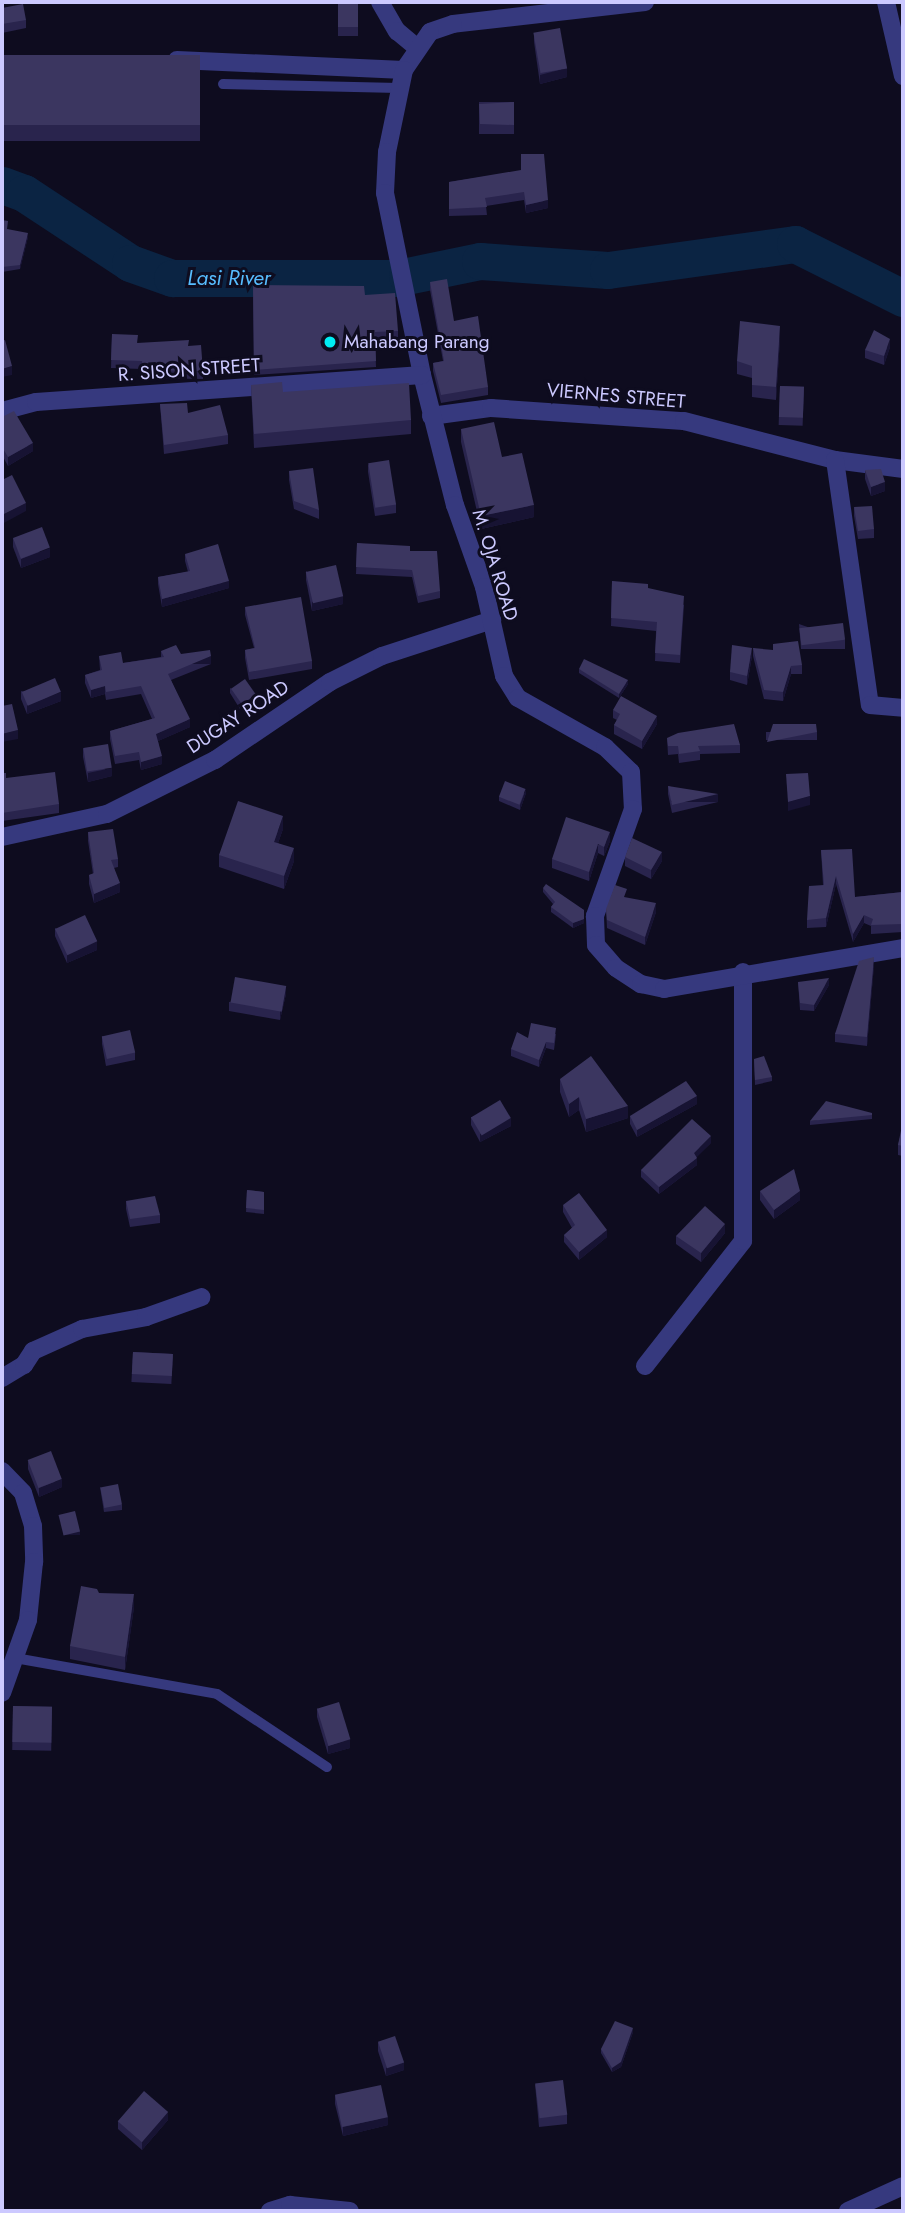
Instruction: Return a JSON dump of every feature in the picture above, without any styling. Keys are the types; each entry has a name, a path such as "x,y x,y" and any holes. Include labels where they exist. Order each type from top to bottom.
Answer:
{"street":[{"path":"380,2 397,31 417,48"},
{"name":"M. OJA ROAD","path":"645,2 453,23 430,33 404,70 399,88 385,193 431,416 492,620 504,676 518,698 605,747 631,772 634,809 595,916 596,944 633,979 664,989 743,972 903,948"},
{"path":"886,2 903,76"},
{"path":"155,60 404,70"},
{"name":"R. SISON STREET","path":"2,411 36,401 422,375"},
{"name":"VIERNES STREET","path":"431,416 491,408 684,421 835,460 903,469"},
{"path":"835,460 870,705 903,708"},
{"name":"DUGAY ROAD","path":"2,837 107,814 215,760 330,682 382,656 492,620"},
{"path":"645,1366 743,1241 743,972"},
{"path":"2,1378 24,1365 33,1350 82,1329 146,1317 202,1297"},
{"path":"2,1471 23,1493 33,1525 33,1594 2,1693"},
{"path":"848,2211 903,2186"},
{"path":"270,2211 290,2205 350,2211"}],"lane":[{"path":"223,84 399,88"},
{"path":"15,1658 217,1694 327,1767"}],"building":[{"path":"338,2 358,2 358,27 338,27"},
{"path":"23,4 26,20 2,24 2,8"},
{"path":"560,28 567,68 541,73 533,33"},
{"path":"2,55 200,55 200,125 2,125"},
{"path":"514,102 514,125 480,124 479,104"},
{"path":"521,154 544,154 548,200 526,205 524,192 485,198 487,207 449,209 449,182 521,170"},
{"path":"2,220 8,221 7,229 28,233 20,265 2,267"},
{"path":"447,279 454,321 478,316 488,387 441,395 433,363 444,361 430,282"},
{"path":"253,285 364,286 365,295 395,293 398,331 375,332 376,361 254,370"},
{"path":"740,321 780,326 776,387 752,385 752,366 737,361"},
{"path":"874,330 890,339 884,356 865,350"},
{"path":"112,334 138,335 137,343 189,340 188,346 201,345 203,371 143,370 142,361 111,360"},
{"path":"5,340 12,366 2,369 2,341"},
{"path":"282,382 283,392 409,383 411,420 254,434 251,385"},
{"path":"780,386 804,387 803,418 779,417"},
{"path":"187,403 188,413 220,405 228,435 164,445 160,404"},
{"path":"14,411 33,443 8,457 2,447 2,417"},
{"path":"494,422 502,457 522,453 534,505 481,516 461,429"},
{"path":"389,460 396,504 375,508 368,463"},
{"path":"313,468 319,510 294,501 289,471"},
{"path":"881,469 885,482 871,487 865,470"},
{"path":"12,475 26,503 2,515 2,480"},
{"path":"872,506 874,529 858,531 854,507"},
{"path":"42,527 50,548 21,559 13,538"},
{"path":"357,543 410,546 410,551 437,551 440,591 418,596 412,570 356,567"},
{"path":"218,544 229,581 162,599 158,577 190,571 185,554"},
{"path":"336,565 343,596 313,603 306,572"},
{"path":"612,581 648,584 648,588 684,596 680,655 655,653 657,622 611,618"},
{"path":"301,597 312,661 249,672 245,650 255,648 245,607"},
{"path":"843,623 845,640 801,645 799,628"},
{"path":"798,641 802,665 791,666 783,692 764,690 753,648 773,650 773,644"},
{"path":"176,645 181,654 210,650 211,656 168,674 190,719 156,734 162,756 141,762 139,752 115,756 110,731 155,718 141,686 106,692 105,686 91,690 85,675 102,670 99,656 121,652 123,663 164,657 161,651"},
{"path":"732,645 752,648 747,676 730,672"},
{"path":"584,659 628,680 619,694 579,669"},
{"path":"55,678 61,692 28,706 22,692"},
{"path":"245,679 256,695 242,704 231,689"},
{"path":"621,696 657,716 642,741 614,725 620,714 613,710"},
{"path":"12,704 18,730 2,734 2,706"},
{"path":"734,724 740,745 698,746 700,751 679,754 678,746 668,746 667,738 678,733"},
{"path":"773,724 816,724 817,732 767,742"},
{"path":"108,744 112,768 87,772 83,748"},
{"path":"55,772 59,804 2,813 2,773 6,773 6,778"},
{"path":"808,773 810,796 788,802 786,774"},
{"path":"505,781 526,789 519,805 499,797"},
{"path":"668,786 718,794 672,805"},
{"path":"238,801 283,816 274,842 294,848 284,876 219,855"},
{"path":"566,817 610,832 604,847 598,844 589,872 552,859"},
{"path":"113,829 118,859 111,860 120,883 94,894 89,875 94,873 88,832"},
{"path":"632,838 662,852 651,870 625,857"},
{"path":"852,849 855,897 903,892 903,924 871,925 873,919 864,915 853,934 836,876 826,918 807,920 809,886 824,885 821,850"},
{"path":"546,884 584,910 584,919 573,923 551,907 555,902 543,888"},
{"path":"615,885 627,889 624,897 656,903 645,937 607,920 606,909"},
{"path":"85,915 97,941 67,955 55,929"},
{"path":"874,957 867,1037 835,1034 859,961"},
{"path":"235,977 286,986 282,1012 230,1003"},
{"path":"829,978 814,1005 800,1003 798,982"},
{"path":"531,1023 556,1028 554,1043 546,1042 539,1060 511,1049 517,1032 528,1038"},
{"path":"130,1030 135,1052 107,1059 102,1037"},
{"path":"591,1056 628,1106 586,1119 579,1097 569,1104 560,1079"},
{"path":"764,1056 772,1077 755,1080 754,1059"},
{"path":"686,1081 697,1096 637,1130 630,1116"},
{"path":"500,1100 511,1118 482,1136 471,1118"},
{"path":"826,1101 872,1113 872,1115 810,1121"},
{"path":"692,1119 711,1136 694,1153 697,1158 659,1187 641,1170"},
{"path":"903,1126 903,1146 898,1145"},
{"path":"794,1169 800,1191 774,1210 760,1191"},
{"path":"247,1190 264,1192 264,1210 246,1208"},
{"path":"579,1193 607,1230 579,1252 564,1235 575,1225 563,1205"},
{"path":"155,1196 160,1215 130,1219 126,1201"},
{"path":"705,1206 725,1224 701,1253 676,1236"},
{"path":"133,1352 173,1354 172,1376 132,1374"},
{"path":"51,1451 62,1479 38,1488 28,1460"},
{"path":"118,1484 122,1505 104,1508 100,1487"},
{"path":"75,1511 80,1531 64,1535 59,1515"},
{"path":"81,1586 97,1589 99,1593 134,1594 125,1657 70,1646"},
{"path":"339,1702 350,1739 328,1746 317,1709"},
{"path":"13,1706 52,1707 51,1743 12,1742"},
{"path":"615,2021 633,2028 621,2062 612,2068 601,2049"},
{"path":"395,2036 404,2062 387,2068 378,2042"},
{"path":"563,2080 567,2115 539,2118 535,2083"},
{"path":"381,2085 388,2117 342,2127 335,2095"},
{"path":"144,2091 168,2112 142,2142 118,2121"}],"waterway":[{"name":"Lasi River","path":"2,185 24,193 130,263 172,278 396,278"},
{"path":"407,276 480,261 608,270 795,244 903,298"}],"place":[{"name":"Mahabang Parang","path":"330,342"}]}
